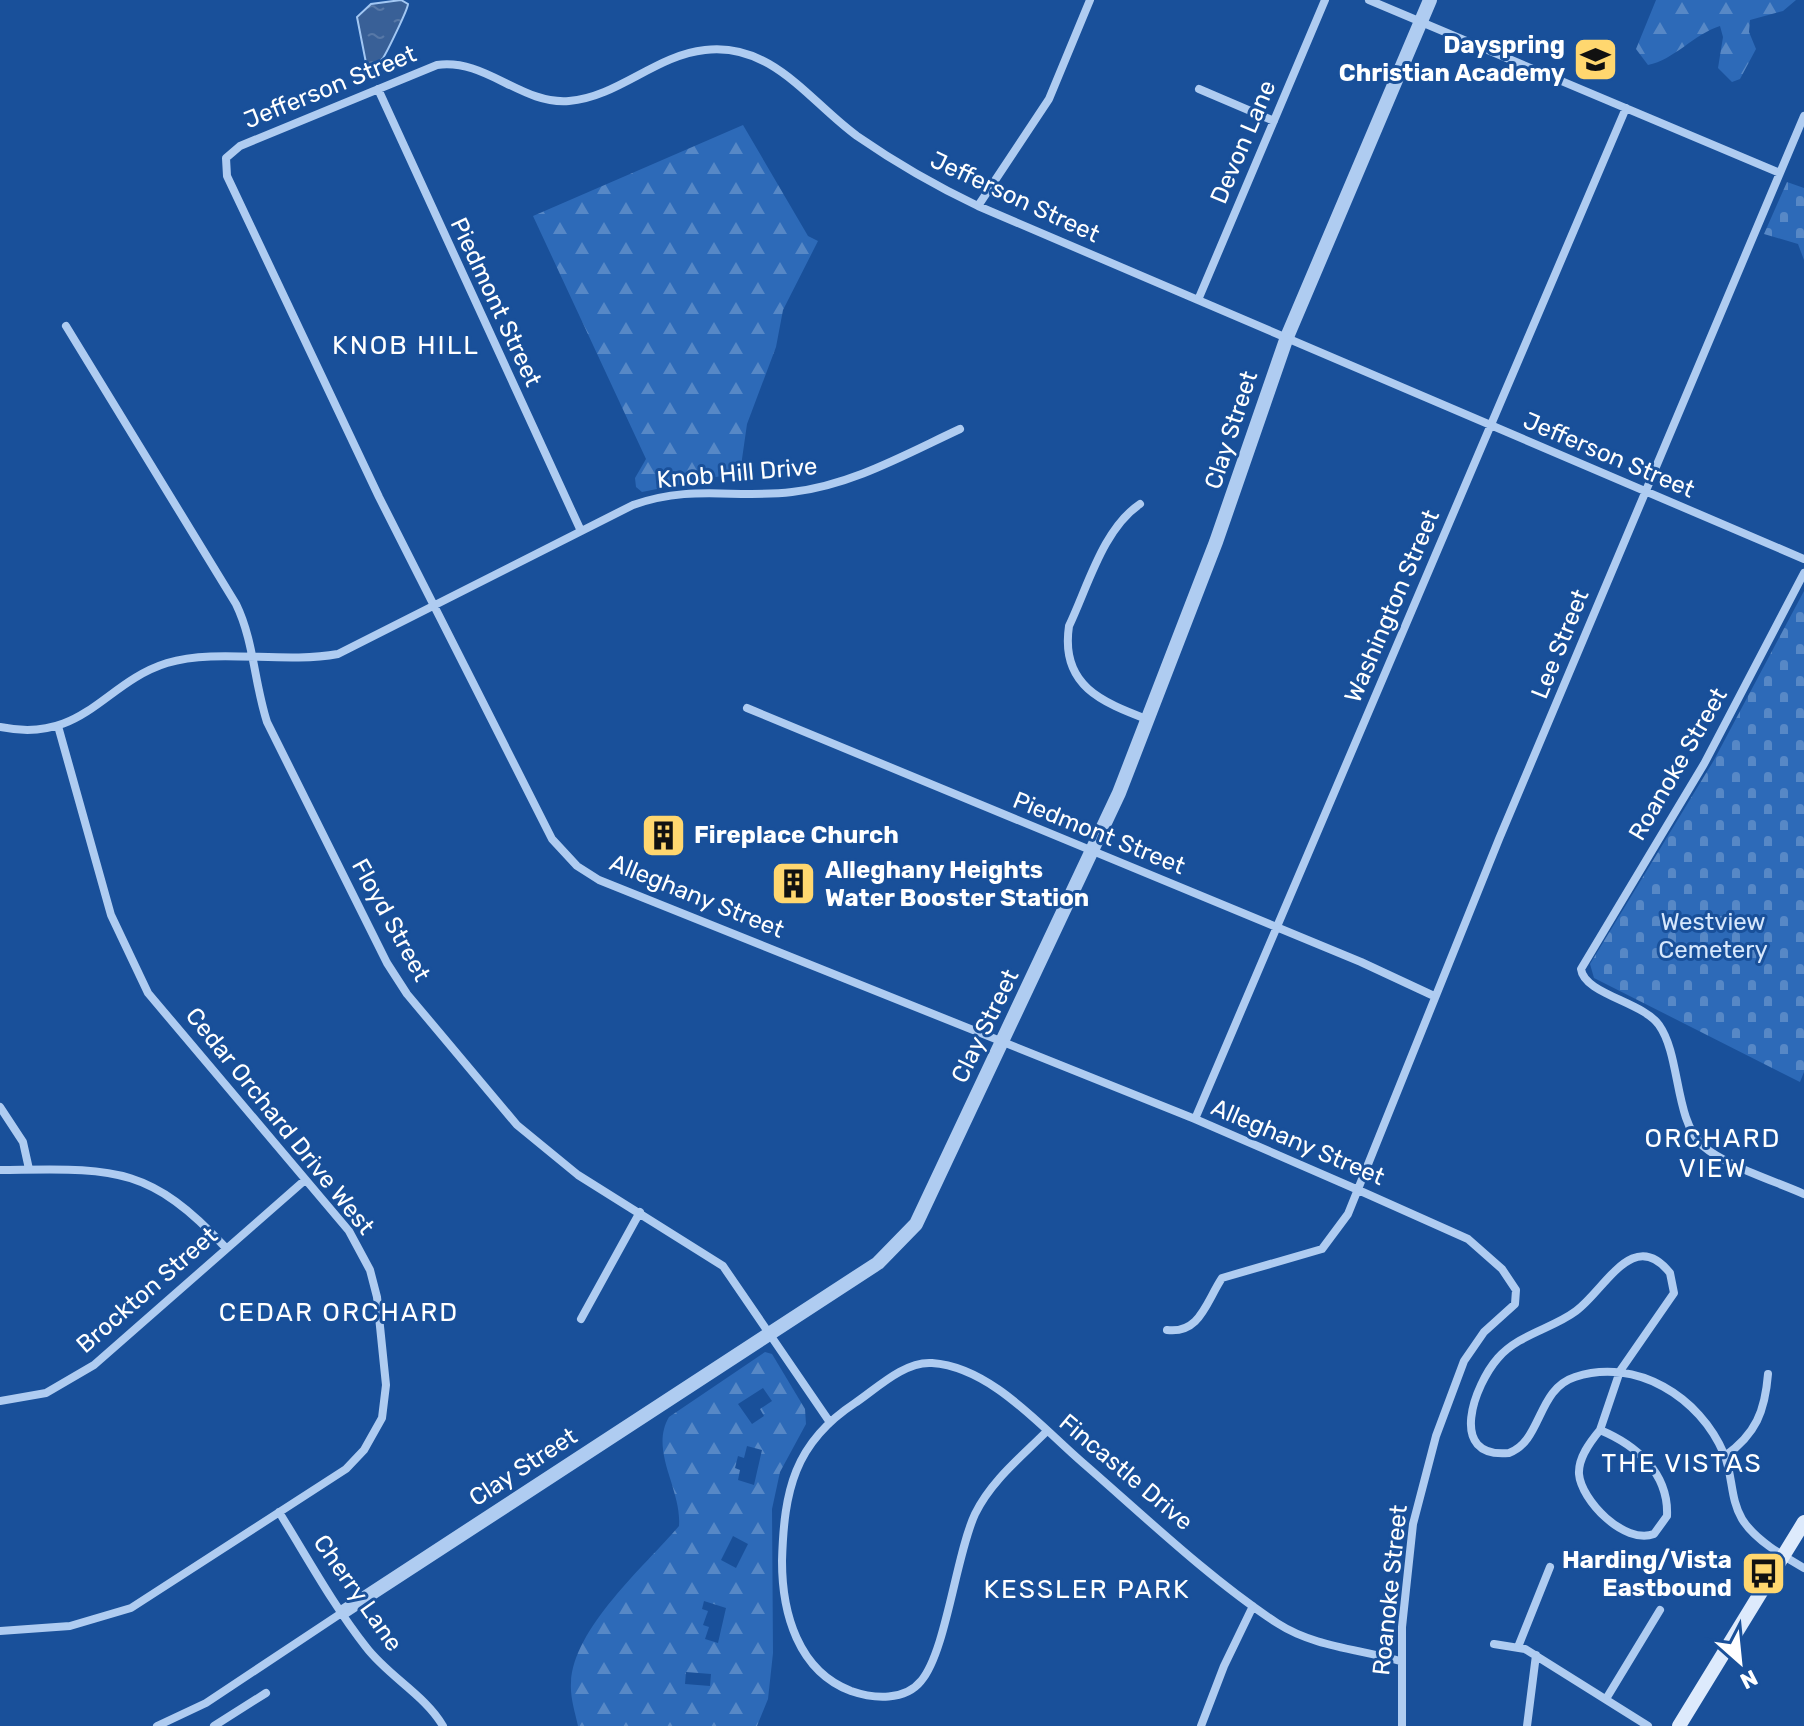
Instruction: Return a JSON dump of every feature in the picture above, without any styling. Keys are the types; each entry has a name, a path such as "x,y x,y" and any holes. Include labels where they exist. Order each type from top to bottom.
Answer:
{"main road":[{"path":"1679,1726 1804,1522"}],"street":[{"path":"978,206 1049,99 1090,0"},
{"name":"Devon Lane","path":"1198,300 1325,0"},
{"path":"1369,0 1780,173"},
{"name":"Clay Street","path":"157,1726 206,1703 769,1331 878,1263 898,1246 920,1218 1005,1041 1149,720 1287,337 1430,0"},
{"name":"Jefferson Street","path":"226,158 240,146 378,89 451,63 467,65 536,96 567,101 607,91 700,50 741,52 775,66 854,133 889,158 978,206 1804,559"},
{"name":"Piedmont Street","path":"378,89 581,531"},
{"path":"1199,89 1274,121"},
{"name":"Washington Street","path":"1195,1119 1626,108"},
{"name":"Lee Street","path":"1167,1330 1180,1332 1193,1326 1222,1278 1322,1249 1348,1214 1434,996 1804,116"},
{"name":"Alleghany Street","path":"226,158 227,176 434,606 552,839 577,866 599,880 1195,1119 1468,1239 1502,1269 1516,1294"},
{"name":"Floyd Street","path":"66,326 236,604 247,627 267,722 387,963 407,994 517,1125 578,1175 723,1266 829,1421"},
{"name":"Knob Hill Drive","path":"58,726 82,716 165,664 194,657 254,659 338,654 633,505 673,494 702,491 780,493 829,485 869,471 960,429"},
{"path":"1140,504 1128,512 1114,531 1069,626 1067,640 1071,666 1094,695 1149,720"},
{"name":"Roanoke Street","path":"1804,573 1726,725 1582,965 1581,972 1590,983 1644,1011 1659,1024 1692,1130 1705,1148 1804,1194"},
{"name":"Piedmont Street","path":"747,708 1434,996"},
{"path":"0,727 58,726"},
{"name":"Cedar Orchard Drive West","path":"0,1631 82,1624 131,1608 346,1469 375,1435 385,1403 377,1297 370,1270 349,1231 148,993 111,915 58,726"},
{"path":"0,1107 23,1142 29,1169"},
{"path":"0,1170 91,1168 123,1175 178,1201 225,1247"},
{"name":"Brockton Street","path":"0,1401 46,1393 94,1365 305,1180"},
{"path":"581,1319 640,1212"},
{"path":"1600,1430 1636,1451 1661,1483 1667,1516 1654,1534 1639,1537 1617,1529 1583,1486 1579,1468 1587,1447 1600,1430 1620,1371 1674,1293 1670,1273 1650,1257 1639,1256 1624,1261 1579,1309 1528,1336 1497,1358 1473,1405 1470,1431 1475,1440 1488,1450 1502,1454 1515,1451 1524,1444 1550,1395 1561,1383 1591,1373 1620,1371 1664,1387 1689,1404 1709,1426 1725,1456 1736,1506 1744,1522 1784,1556 1804,1568"},
{"name":"Roanoke Street","path":"1402,1726 1400,1661 1413,1524 1436,1436 1469,1352 1484,1332 1511,1312 1516,1294"},
{"name":"Fincastle Drive","path":"1046,1432 997,1482 974,1517 926,1674 902,1695 874,1695 839,1684 812,1662 796,1639 785,1600 783,1555 792,1485 808,1445 829,1421 905,1369 931,1363 963,1372 997,1390 1253,1606 1311,1639 1400,1661"},
{"path":"1725,1456 1746,1440 1759,1420 1768,1374"},
{"name":"Cherry Lane","path":"279,1512 373,1656 427,1705 443,1726"},
{"path":"1518,1647 1550,1567"},
{"path":"1201,1726 1224,1666 1253,1606"},
{"path":"1606,1699 1660,1610"},
{"path":"1494,1644 1518,1647 1536,1655 1648,1726"},
{"path":"1527,1726 1536,1655"},
{"path":"214,1726 266,1693"}],"green space":[{"path":"1656,0 1796,0 1783,11 1750,20 1749,32 1756,49 1740,79 1732,82 1718,68 1723,37 1720,26 1667,58 1648,65 1636,49"},
{"path":"743,125 808,236 818,241 783,310 776,347 747,424 741,466 726,475 642,492 636,487 635,478 646,459 533,216"},
{"path":"1787,182 1804,188 1804,260 1798,244 1764,234"},
{"name":"Westview Cemetery","path":"1804,591 1804,1072 1800,1082 1594,978 1590,964 1714,760"},
{"path":"765,1352 772,1354 805,1409 806,1424 780,1472 772,1509 773,1653 768,1699 757,1726 578,1726 571,1683 584,1641 613,1599 679,1526 676,1498 664,1457 664,1430 669,1417","holes":["763,1388 772,1401 760,1409 764,1416 752,1424 738,1404","747,1446 762,1450 754,1485 738,1480 740,1470 735,1468 738,1456 744,1458","733,1536 748,1544 736,1568 721,1560","704,1601 726,1608 718,1643 705,1639 709,1627 703,1625 708,1611 702,1609","686,1672 711,1674 710,1686 685,1684"]}],"water":[{"path":"401,0 408,4 393,40 381,60 367,68 357,17 371,4"}],"place":[{"name":"Dayspring Christian Academy","path":"1596,59"},
{"name":"Fireplace Church","path":"663,835"},
{"name":"Alleghany Heights Water Booster Station","path":"794,884"},
{"name":"Harding/Vista Eastbound","path":"1763,1574"}],"district":[{"name":"KNOB HILL","path":"406,345"},
{"name":"ORCHARD VIEW","path":"1713,1153"},
{"name":"CEDAR ORCHARD","path":"339,1312"},
{"name":"THE VISTAS","path":"1682,1463"},
{"name":"KESSLER PARK","path":"1087,1589"}]}
